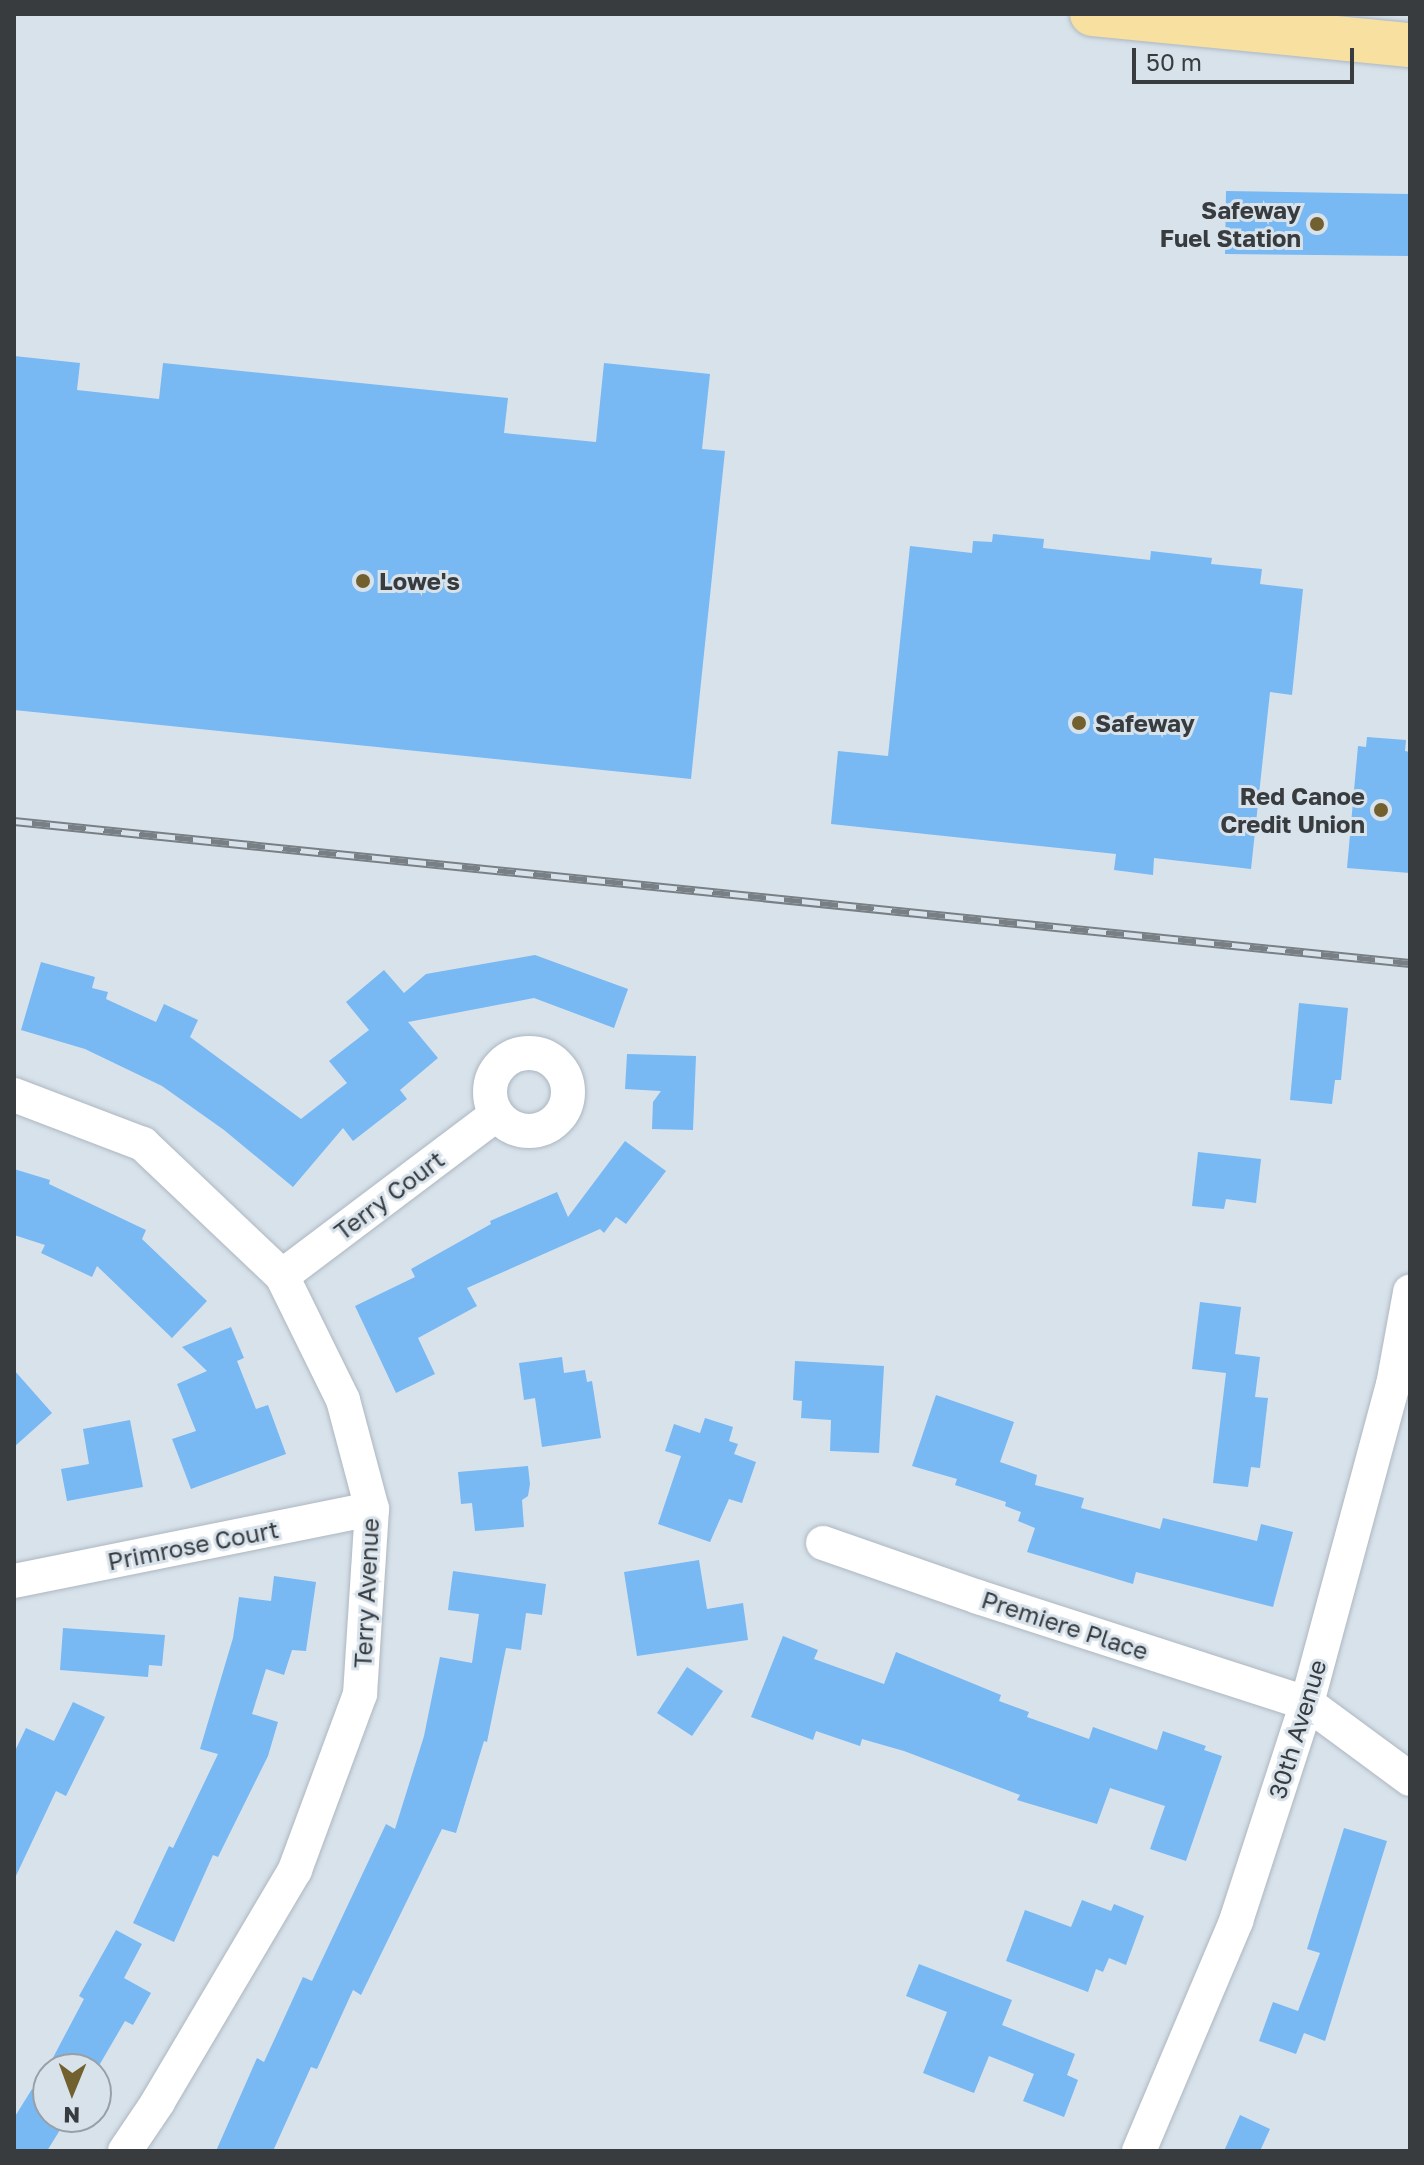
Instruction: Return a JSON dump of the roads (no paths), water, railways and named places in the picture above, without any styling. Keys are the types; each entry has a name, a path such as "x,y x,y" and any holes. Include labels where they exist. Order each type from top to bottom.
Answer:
{"main road":[{"path":"1092,14 1410,45"}],"street":[{"name":"Terry Avenue","path":"14,1095 143,1144 282,1276 343,1400 372,1509 360,1694 295,1870 158,2102 125,2151"},
{"name":"Terry Court","path":"282,1276 496,1115"},
{"name":"30th Avenue","path":"1139,2151 1236,1921 1307,1703 1393,1385 1410,1292"},
{"name":"Primrose Court","path":"14,1580 372,1509"},
{"name":"Premiere Place","path":"823,1543 978,1597 1307,1703 1410,1779"}],"railway":[{"path":"14,821 1410,963"}],"place":[{"name":"Safeway Fuel Station","path":"1317,224"},
{"name":"Lowe's","path":"363,581"},
{"name":"Safeway","path":"1079,723"},
{"name":"Red Canoe Credit Union","path":"1381,810"}]}
